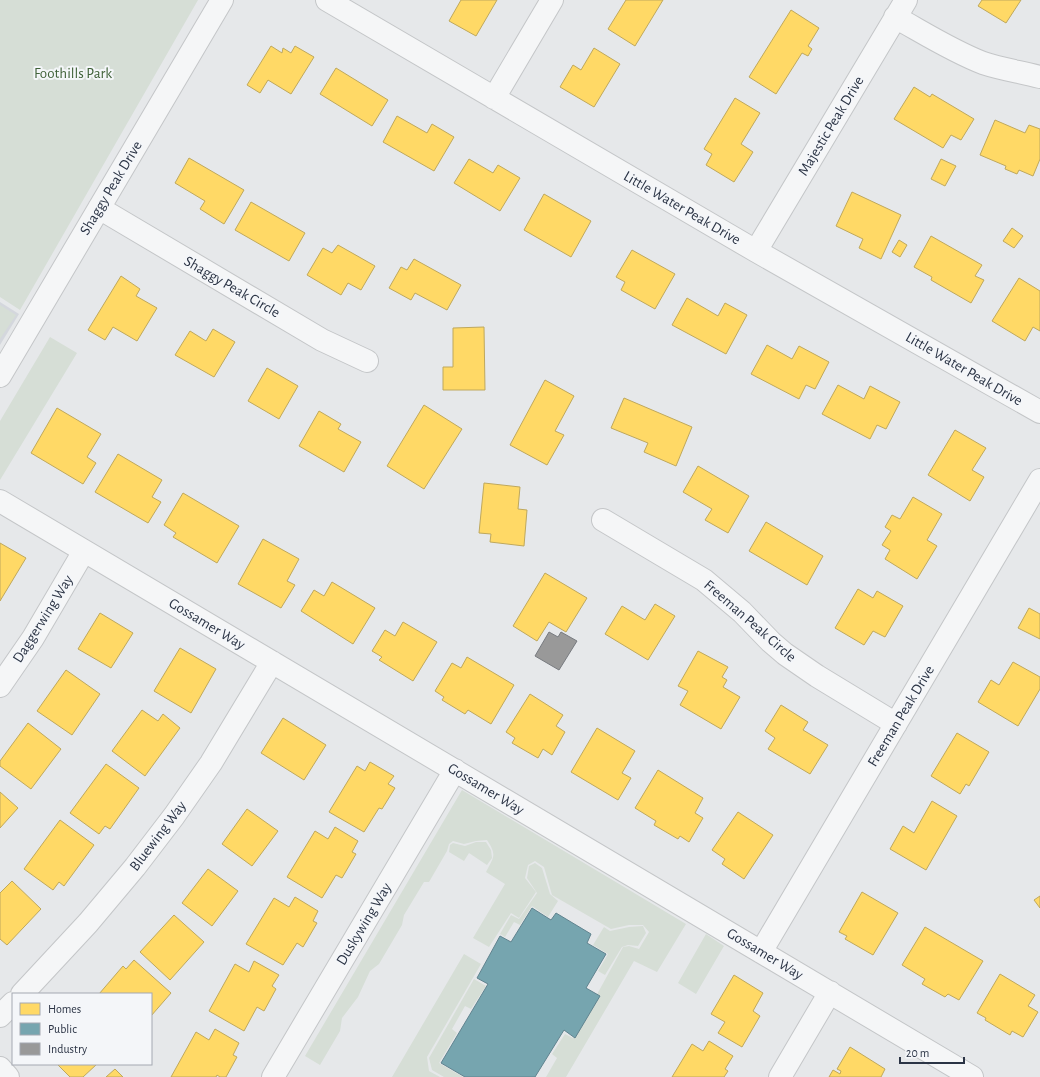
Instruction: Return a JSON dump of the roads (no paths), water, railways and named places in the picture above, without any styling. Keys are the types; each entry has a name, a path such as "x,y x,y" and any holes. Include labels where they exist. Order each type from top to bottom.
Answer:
{"street":[{"name":"Shaggy Peak Drive","path":"0,376 222,0"},
{"name":"Little Water Peak Drive","path":"328,0 756,252 1040,412"},
{"path":"494,98 552,0"},
{"path":"900,9 952,49 968,57 985,63 1040,77"},
{"name":"Majestic Peak Drive","path":"756,252 900,9"},
{"name":"Shaggy Peak Circle","path":"99,208 322,340 367,361"},
{"name":"Freeman Peak Drive","path":"761,952 1040,480"},
{"name":"Gossamer Way","path":"0,501 972,1077"},
{"name":"Freeman Peak Circle","path":"603,520 704,580 742,612 785,654 817,676 896,724"},
{"name":"Daggerwing Way","path":"0,686 33,638 84,551"},
{"name":"Bluewing Way","path":"23,993 88,923 135,867 174,816 211,763 272,662"},
{"name":"Duskywing Way","path":"273,1077 455,770"},
{"path":"780,1077 830,992"},
{"path":"0,1016 12,1004"},
{"path":"0,1068 8,1077"}],"park label":[{"name":"Foothills Park","path":"73,73"}]}
